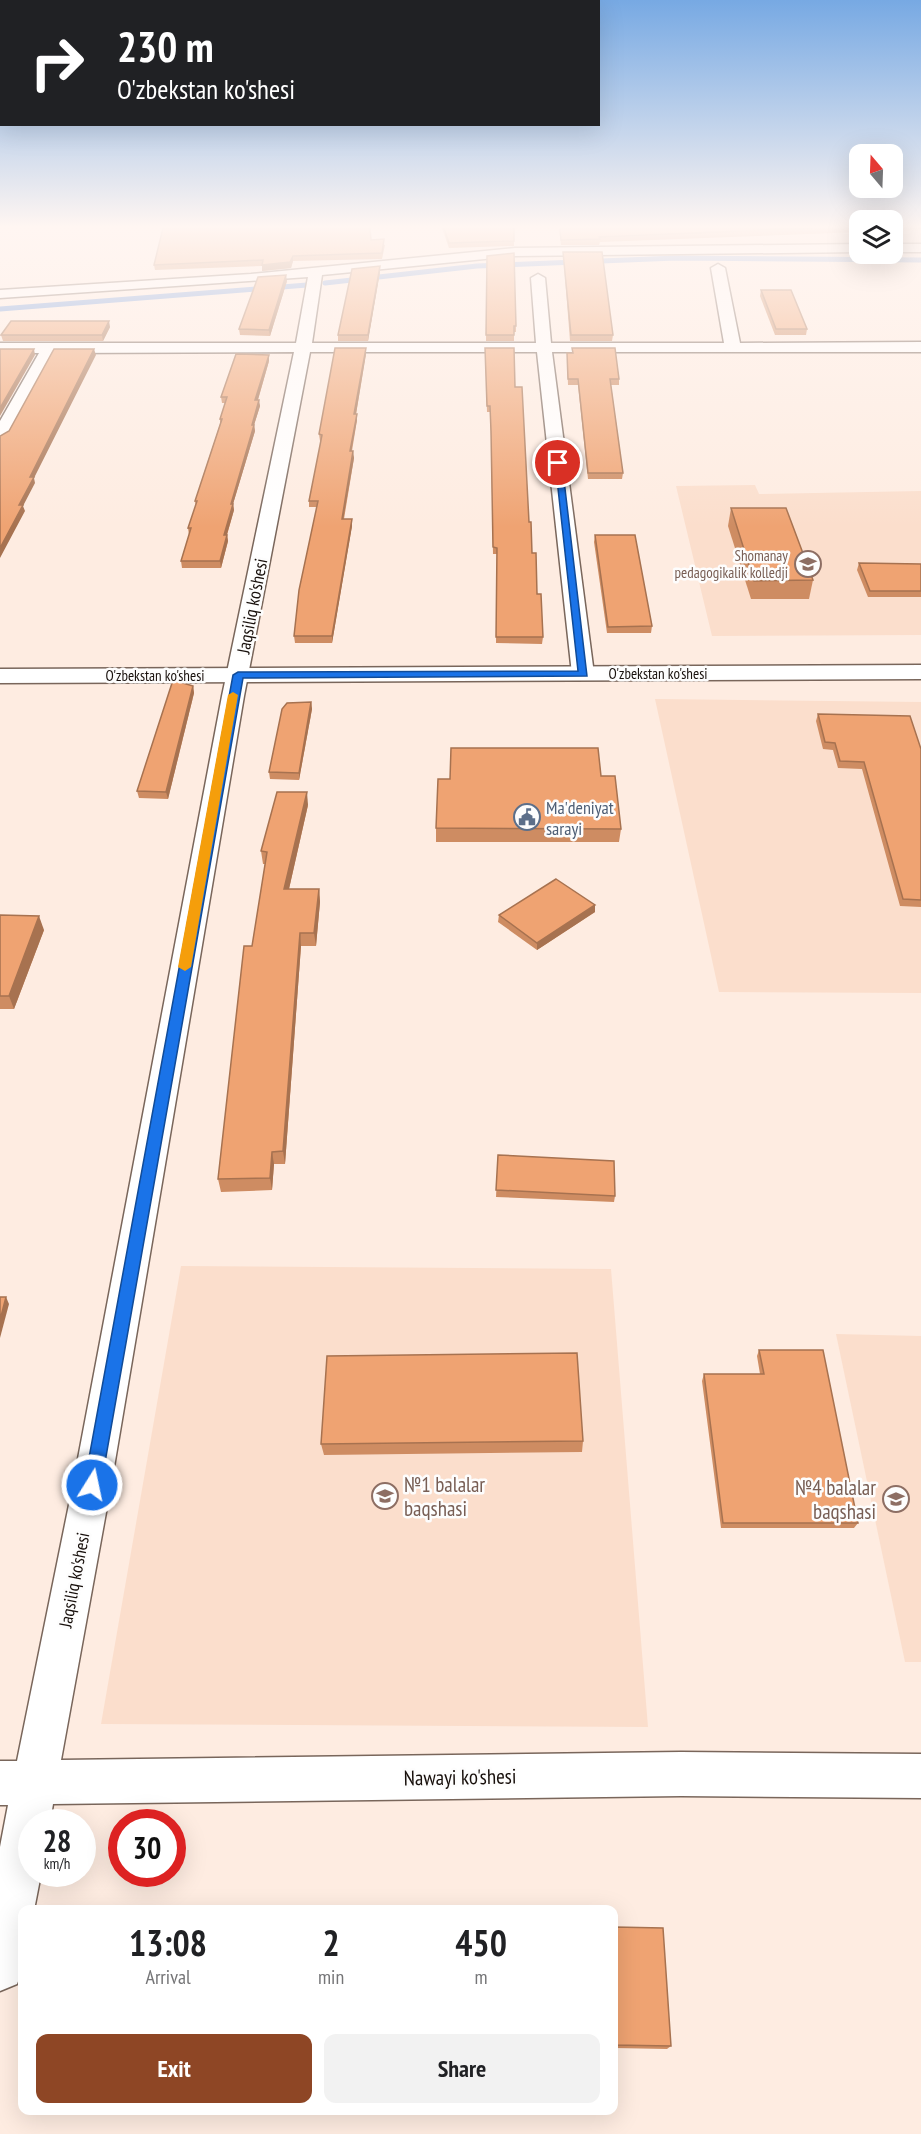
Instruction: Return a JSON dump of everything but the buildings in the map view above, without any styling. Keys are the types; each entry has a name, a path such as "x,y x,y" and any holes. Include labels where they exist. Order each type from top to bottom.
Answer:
{"main road":[{"name":"O'zbekstan ko'shesi","path":"0,676 921,672"}],"street":[{"name":"Jaqsiliq ko'shesi","path":"0,1966 18,1783 306,328"},
{"path":"542,328 584,674"},
{"path":"729,328 733,347"},
{"path":"0,348 921,347"},
{"path":"0,436 49,348"},
{"name":"Nawayi ko'shesi","path":"18,1783 681,1774 921,1776"}],"shaded area":[{"name":"Shomanay pedagogikalik kolledji","path":"755,485 759,494 921,491 921,635 712,636 676,486"},
{"path":"655,699 921,702 921,993 719,992"},
{"name":"№1 balalar baqshasi","path":"181,1266 611,1269 648,1727 101,1724"},
{"name":"№4 balalar baqshasi","path":"836,1334 921,1336 921,1662 905,1662"}],"slow traffic":[{"path":"185,967 233,695"}],"place":[{"name":"Shomanay pedagogikalik kolledji","path":"808,564"},
{"name":"Ma'deniyat sarayi","path":"527,817"},
{"name":"№1 balalar baqshasi","path":"385,1496"},
{"name":"№4 balalar baqshasi","path":"896,1499"}],"route":[{"path":"92,1485 238,675 584,674 558,463"}]}
